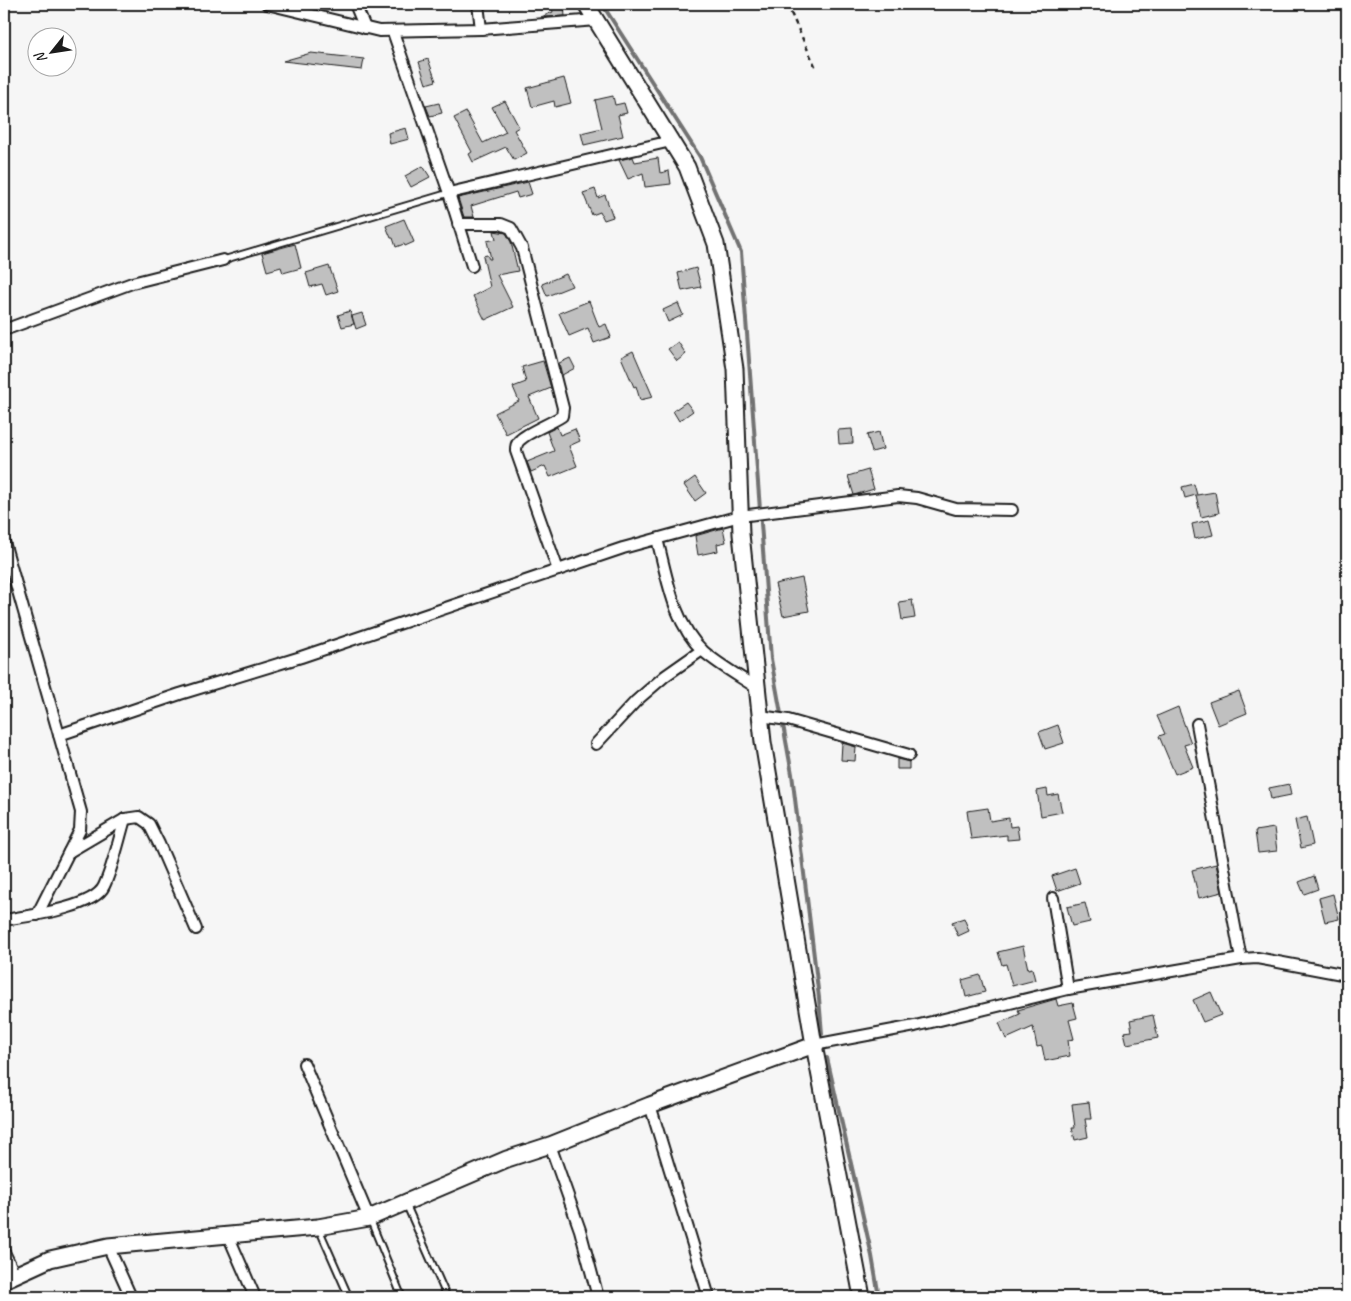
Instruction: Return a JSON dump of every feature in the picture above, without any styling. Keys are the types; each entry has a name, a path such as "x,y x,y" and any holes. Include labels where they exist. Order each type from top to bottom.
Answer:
{"street":[{"path":"267,4 364,28 393,32 481,29 597,20"},
{"path":"355,4 364,28"},
{"path":"478,4 481,29"},
{"path":"586,4 687,167 716,244 735,369 757,688 763,716 763,742 814,1045 862,1297"},
{"path":"393,32 449,193 472,266"},
{"path":"449,193 671,141"},
{"path":"458,224 500,224 511,228 522,248 563,408 562,416 520,439 516,445 516,451 558,570"},
{"path":"4,330 132,283 223,260"},
{"path":"59,735 180,694 301,657 623,548 745,516 898,496 917,498 956,509 1012,510"},
{"path":"657,539 673,600 689,634 702,650 757,688"},
{"path":"4,542 81,812 80,830 37,915"},
{"path":"596,744 636,701 665,676 702,650"},
{"path":"763,716 788,720 909,755"},
{"path":"1197,724 1241,959"},
{"path":"69,852 126,819 139,817 149,824 196,929"},
{"path":"4,920 37,915 81,904 96,897 104,887 126,819"},
{"path":"1053,898 1068,988"},
{"path":"4,1252 9,1277 50,1259 108,1246 318,1227 369,1218 507,1159 550,1145 650,1105 814,1045 914,1026 1068,988 1241,959 1257,958 1347,975"},
{"path":"304,1064 369,1218"},
{"path":"650,1105 709,1297"},
{"path":"550,1145 580,1230 598,1297"},
{"path":"228,1235 255,1297"},
{"path":"108,1246 131,1297"}],"lane":[{"path":"223,260 449,193"},
{"path":"405,1201 447,1297"},
{"path":"369,1218 402,1297"},
{"path":"318,1227 349,1297"}],"path":[{"path":"789,4 790,11 816,68"}],"building":[{"path":"564,6 565,16 541,17 553,12 552,8"},
{"path":"311,53 364,59 362,70 283,61"},
{"path":"428,59 436,81 426,84 419,62"},
{"path":"564,78 571,103 555,107 554,101 532,107 527,88"},
{"path":"613,96 615,105 624,103 627,113 618,115 623,136 584,145 581,133 602,128 595,100"},
{"path":"505,101 519,127 514,130 527,153 514,160 506,147 473,162 469,154 472,152 454,118 466,112 483,143 506,132 492,107"},
{"path":"439,103 442,113 430,116 426,106"},
{"path":"406,128 409,139 390,144 388,133"},
{"path":"633,157 635,162 658,158 660,173 669,171 671,184 645,187 643,173 628,179 619,160"},
{"path":"423,166 430,177 411,187 405,176"},
{"path":"528,182 532,194 518,198 516,192 471,206 474,217 464,217 458,198"},
{"path":"595,189 598,198 605,195 613,217 604,220 600,212 592,215 583,193"},
{"path":"404,219 414,242 396,247 386,226"},
{"path":"494,231 506,233 511,242 518,271 497,275 513,307 485,320 473,296 490,287 483,256 487,255 491,259 487,241 496,239"},
{"path":"295,244 301,268 283,273 281,267 267,271 262,253"},
{"path":"329,266 338,291 326,295 322,284 310,287 306,273"},
{"path":"696,268 701,287 682,291 678,273"},
{"path":"566,274 572,286 547,296 542,284"},
{"path":"589,301 599,327 606,324 611,337 594,343 588,328 569,336 559,313"},
{"path":"678,303 683,315 668,322 663,310"},
{"path":"350,311 354,324 342,327 338,315"},
{"path":"362,313 366,325 356,329 352,316"},
{"path":"678,342 686,354 677,361 668,349"},
{"path":"633,351 653,397 640,400 636,386 634,387 621,357"},
{"path":"570,358 575,368 562,375 559,363"},
{"path":"543,361 551,388 529,397 538,418 506,434 495,413 519,401 513,387 526,382 522,367"},
{"path":"686,402 693,411 679,421 673,411"},
{"path":"557,427 560,435 575,429 580,441 569,446 577,466 550,477 545,466 531,472 527,462 554,451 547,432"},
{"path":"852,429 853,443 839,444 838,430"},
{"path":"879,432 883,449 872,452 867,435"},
{"path":"868,470 874,489 854,495 848,476"},
{"path":"695,477 706,493 695,501 684,485"},
{"path":"1194,484 1197,495 1215,492 1219,513 1201,517 1196,495 1185,498 1182,487"},
{"path":"1209,520 1213,535 1195,539 1192,524"},
{"path":"723,528 726,542 717,544 718,551 698,555 695,536"},
{"path":"802,578 809,611 783,616 775,584"},
{"path":"912,600 915,618 902,620 899,602"},
{"path":"1239,691 1247,713 1218,725 1209,702"},
{"path":"1178,707 1191,743 1184,745 1193,767 1175,774 1159,736 1165,734 1157,716"},
{"path":"1058,725 1064,743 1045,749 1039,732"},
{"path":"842,743 856,747 855,761 841,760"},
{"path":"897,759 909,762 909,769 897,769"},
{"path":"1289,784 1291,795 1271,799 1269,788"},
{"path":"1047,789 1048,796 1058,794 1062,812 1041,816 1037,791"},
{"path":"988,808 990,821 1009,818 1010,827 1017,826 1019,839 1007,840 1007,835 971,839 967,811"},
{"path":"1307,817 1313,845 1301,848 1295,820"},
{"path":"1274,828 1277,851 1258,853 1255,831"},
{"path":"1216,864 1222,892 1199,898 1192,870"},
{"path":"1075,868 1080,883 1057,891 1052,876"},
{"path":"1314,876 1318,889 1304,894 1299,882"},
{"path":"1333,894 1339,919 1325,922 1319,898"},
{"path":"1085,903 1090,922 1072,926 1067,907"},
{"path":"964,918 969,931 958,936 952,922"},
{"path":"1023,946 1028,969 1032,968 1035,980 1012,986 1006,964 1002,965 998,952"},
{"path":"980,975 985,992 966,997 962,980"},
{"path":"1211,992 1221,1015 1203,1022 1193,1000"},
{"path":"1056,999 1058,1006 1073,1003 1077,1018 1069,1020 1074,1039 1068,1040 1070,1056 1045,1061 1042,1046 1037,1047 1033,1027 1006,1039 999,1023 1020,1014 1018,1010"},
{"path":"1153,1015 1158,1038 1127,1044 1124,1032 1132,1031 1130,1020"},
{"path":"1089,1102 1091,1119 1085,1119 1088,1137 1075,1140 1072,1128 1075,1128 1072,1104"}],"waterway":[{"path":"602,4 700,157 741,252 771,659 792,774 822,1034"},
{"path":"827,1058 872,1256 879,1297"}]}
